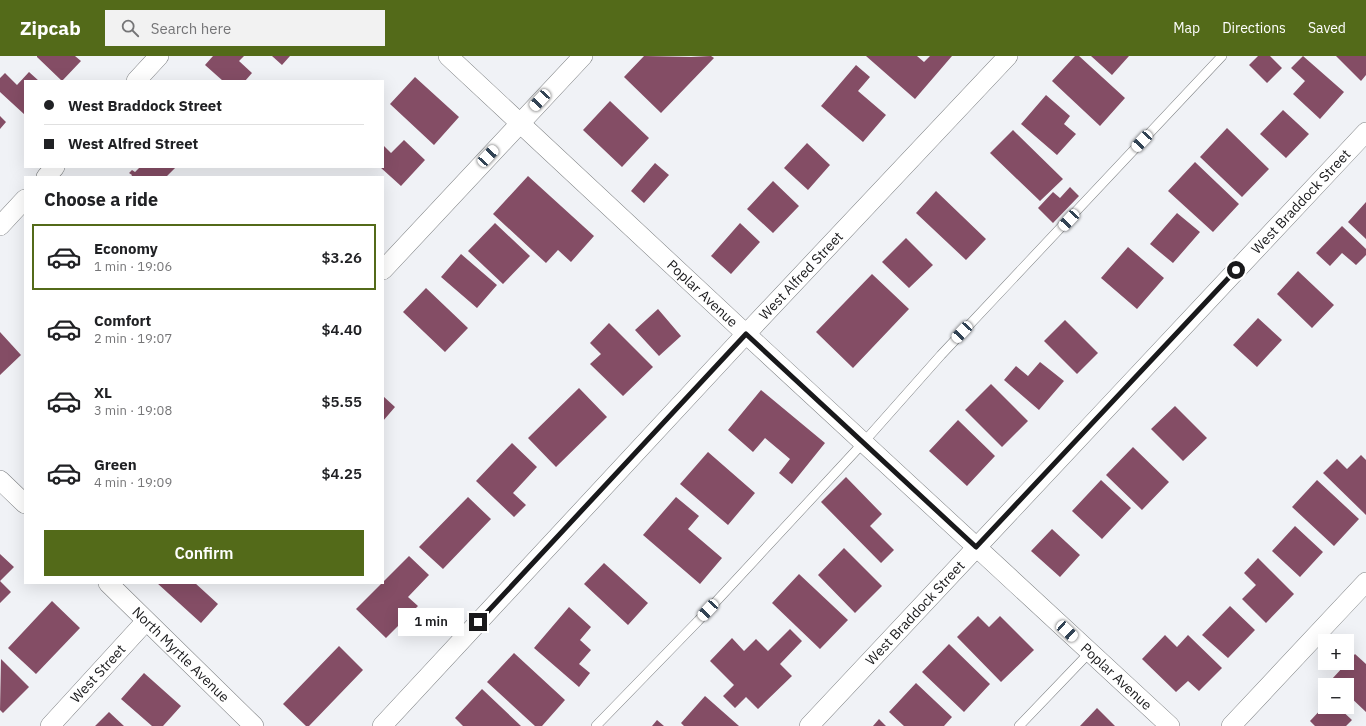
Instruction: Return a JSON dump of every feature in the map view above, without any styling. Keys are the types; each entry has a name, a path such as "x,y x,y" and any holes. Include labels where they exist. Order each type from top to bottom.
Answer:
{"street":[{"path":"137,80 159,56"},
{"name":"Poplar Avenue","path":"448,56 863,443 1170,726"},
{"path":"384,269 519,122 583,56"},
{"name":"West Alfred Street","path":"382,726 746,334 1008,56"},
{"name":"West Braddock Street","path":"809,726 1366,132"},
{"path":"47,176 54,168"},
{"path":"0,226 24,200"},
{"path":"0,480 24,503"},
{"path":"1231,726 1366,582"},
{"name":"North Myrtle Avenue","path":"109,584 254,726"},
{"name":"West Street","path":"50,726 146,621"}],"lane":[{"path":"596,726 698,621 863,443 941,355 1222,56"},
{"path":"1019,726 1090,652"}],"building":[{"path":"75,56 81,61 63,80 61,80 37,57"},
{"path":"213,56 244,56 239,61 252,73 246,80 222,80 205,65"},
{"path":"272,56 290,56 282,65"},
{"path":"644,56 711,56 714,58 661,113 624,77"},
{"path":"866,56 917,56 924,62 930,56 952,56 915,99"},
{"path":"1075,56 1079,56 1125,98 1100,126 1052,81"},
{"path":"1091,56 1129,56 1112,75"},
{"path":"1258,56 1270,56 1282,68 1267,83 1249,65"},
{"path":"1303,56 1344,92 1320,119 1293,94 1305,81 1291,68"},
{"path":"1336,56 1366,56 1366,75 1361,81"},
{"path":"856,65 870,77 858,91 886,115 863,142 821,106"},
{"path":"29,72 38,80 24,80 24,114 0,92 0,78 5,73 17,85"},
{"path":"415,77 459,117 434,145 390,104"},
{"path":"1046,95 1070,116 1064,124 1076,134 1057,155 1021,124"},
{"path":"610,101 649,138 622,167 583,130"},
{"path":"1283,110 1309,134 1286,158 1260,134"},
{"path":"0,116 6,122 0,129"},
{"path":"1227,128 1269,169 1242,197 1200,157"},
{"path":"1013,130 1063,179 1040,201 990,153"},
{"path":"404,140 425,160 401,186 381,168 384,168 384,146 391,153"},
{"path":"807,143 830,165 808,190 784,168"},
{"path":"1195,162 1239,204 1213,232 1168,191"},
{"path":"655,163 669,175 644,203 631,191"},
{"path":"139,168 175,168 167,176 132,176 129,173 132,170 135,172"},
{"path":"528,176 594,236 571,262 558,250 546,263 493,214"},
{"path":"773,181 799,206 773,233 747,209"},
{"path":"1070,187 1079,196 1053,223 1038,208 1053,192 1060,198"},
{"path":"936,191 986,239 966,260 916,213"},
{"path":"1366,202 1366,239 1348,222"},
{"path":"1177,213 1200,232 1173,263 1150,244"},
{"path":"495,223 530,256 503,284 468,251"},
{"path":"740,223 760,242 731,274 711,256"},
{"path":"1342,226 1366,249 1366,255 1356,265 1342,253 1330,266 1316,253"},
{"path":"906,238 933,265 909,288 882,262"},
{"path":"1128,247 1164,278 1137,309 1101,278"},
{"path":"461,254 497,285 477,308 441,277"},
{"path":"1298,271 1334,305 1312,328 1277,294"},
{"path":"872,274 909,309 853,368 816,332"},
{"path":"426,288 468,328 445,352 403,312"},
{"path":"658,309 681,336 659,356 635,330"},
{"path":"1258,318 1282,340 1257,367 1233,345"},
{"path":"1065,320 1098,353 1077,374 1044,341"},
{"path":"609,323 653,367 623,396 590,364 601,354 590,343"},
{"path":"0,332 21,355 0,375"},
{"path":"1040,362 1064,381 1039,410 1004,380 1016,366 1028,376"},
{"path":"991,384 1028,421 1002,447 965,410"},
{"path":"579,388 607,417 556,467 528,438"},
{"path":"761,390 825,443 792,484 779,473 790,459 765,438 753,452 728,430"},
{"path":"384,397 395,407 384,420"},
{"path":"1175,406 1207,438 1183,461 1151,429"},
{"path":"958,420 995,456 967,486 929,451"},
{"path":"512,443 537,467 513,493 526,505 514,517 476,481"},
{"path":"1133,447 1169,482 1142,510 1106,475"},
{"path":"708,452 755,493 728,525 680,484"},
{"path":"1361,455 1366,460 1366,515 1323,473 1337,459 1347,469"},
{"path":"846,477 882,514 870,526 894,550 881,563 821,502"},
{"path":"1101,480 1131,508 1102,539 1072,511"},
{"path":"1317,480 1359,519 1334,546 1292,507"},
{"path":"468,497 491,519 443,569 419,547"},
{"path":"676,497 699,516 688,529 722,558 700,584 643,535"},
{"path":"1295,526 1323,552 1300,577 1272,551"},
{"path":"1052,529 1080,555 1060,577 1031,551"},
{"path":"844,548 882,586 855,613 818,575"},
{"path":"0,554 14,567 0,581"},
{"path":"409,556 429,575 408,597 418,606 386,638 356,609 381,584 384,584 384,581"},
{"path":"1258,558 1294,594 1266,623 1242,599 1256,585 1244,573"},
{"path":"604,563 648,603 628,625 584,584"},
{"path":"799,574 848,620 820,649 772,603"},
{"path":"0,581 11,592 0,603"},
{"path":"158,584 196,584 218,604 201,623"},
{"path":"52,601 80,628 36,674 8,648"},
{"path":"1230,606 1255,630 1228,658 1202,635"},
{"path":"569,607 591,627 580,640 591,650 579,664 590,673 579,687 534,648"},
{"path":"978,616 989,627 1000,616 1034,650 1001,682 957,637"},
{"path":"790,629 802,641 780,664 792,676 758,709 746,697 735,708 723,696 734,685 710,661 732,638 744,651 756,639 768,651"},
{"path":"1165,635 1177,647 1188,635 1222,668 1199,691 1188,681 1176,692 1142,659"},
{"path":"949,644 990,684 964,712 922,672"},
{"path":"339,646 363,670 309,726 306,726 283,704"},
{"path":"514,653 565,700 542,726 535,726 487,682"},
{"path":"1355,654 1366,664 1366,712 1354,701 1354,678 1333,678 1340,670 1354,670"},
{"path":"1,659 29,687 3,713 0,710"},
{"path":"144,673 181,706 163,726 152,726 121,699"},
{"path":"916,683 952,717 944,726 904,726 889,712"},
{"path":"482,689 521,726 463,726 455,718"},
{"path":"705,696 739,726 684,726 681,723"},
{"path":"1097,708 1115,726 1080,726"},
{"path":"109,712 124,726 95,726"},
{"path":"1318,712 1318,714 1346,714 1352,720 1346,726 1315,726 1310,721"},
{"path":"879,719 886,726 873,726"},
{"path":"657,720 664,726 652,726"}],"route":[{"path":"478,622 746,334 976,547 1236,270"}]}
